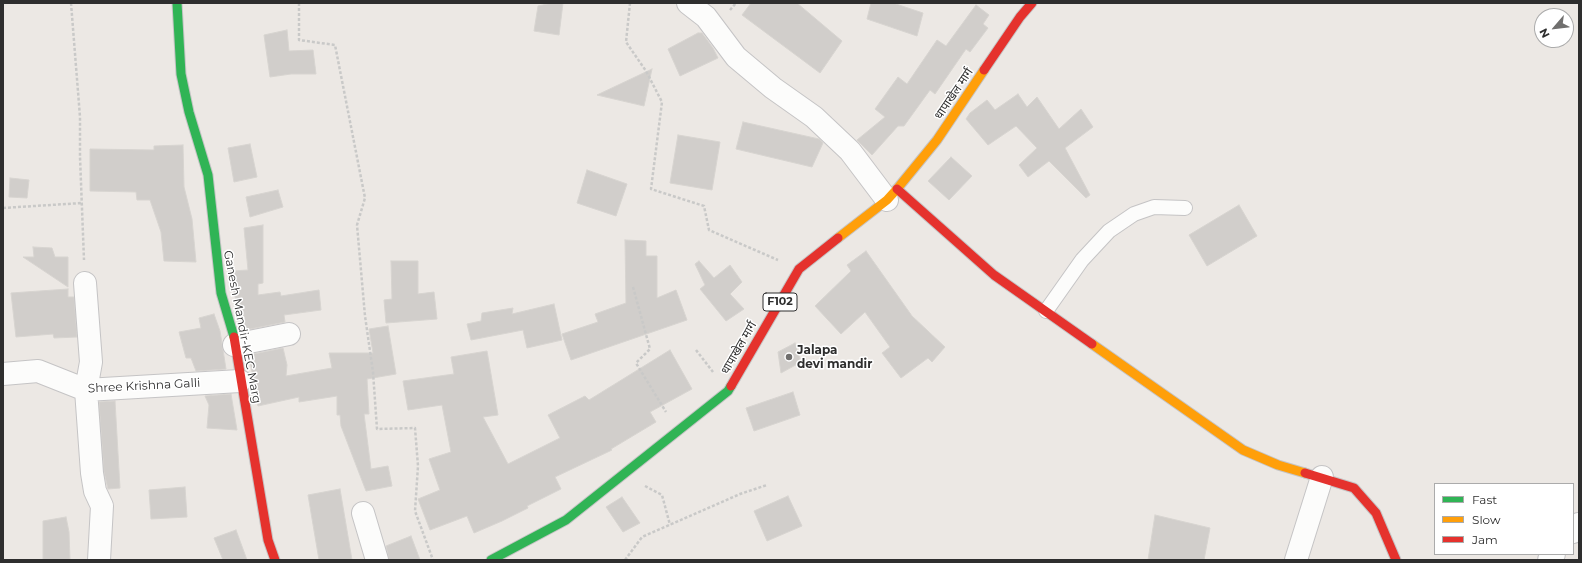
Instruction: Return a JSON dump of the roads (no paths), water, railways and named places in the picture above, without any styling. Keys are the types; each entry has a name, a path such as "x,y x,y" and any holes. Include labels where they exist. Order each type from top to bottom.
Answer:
{"street":[{"name":"Ganesh Mandir-KEC Marg","path":"177,3 181,74 188,112 208,175 221,293 232,328 268,540 275,560"},
{"path":"688,3 706,17 736,57 773,88 814,118 850,151 892,195 994,275 1244,450 1278,465 1322,477 1354,488 1376,513 1396,560"},
{"name":"धापाखेल मार्ग","path":"491,560 566,520 728,391 799,269 892,195 937,140 1020,17 1032,3"},
{"path":"85,283 91,362 86,390 94,491 102,506 99,560"},
{"path":"234,345 289,334"},
{"name":"Shree Krishna Galli","path":"3,374 38,371 86,390 240,381"},
{"path":"1296,560 1322,477"},
{"path":"363,513 377,560"}],"lane":[{"path":"1046,311 1082,260 1109,231 1134,214 1154,207 1185,208"}],"place":[{"name":"Jalapa devi mandir","path":"789,357"}]}
